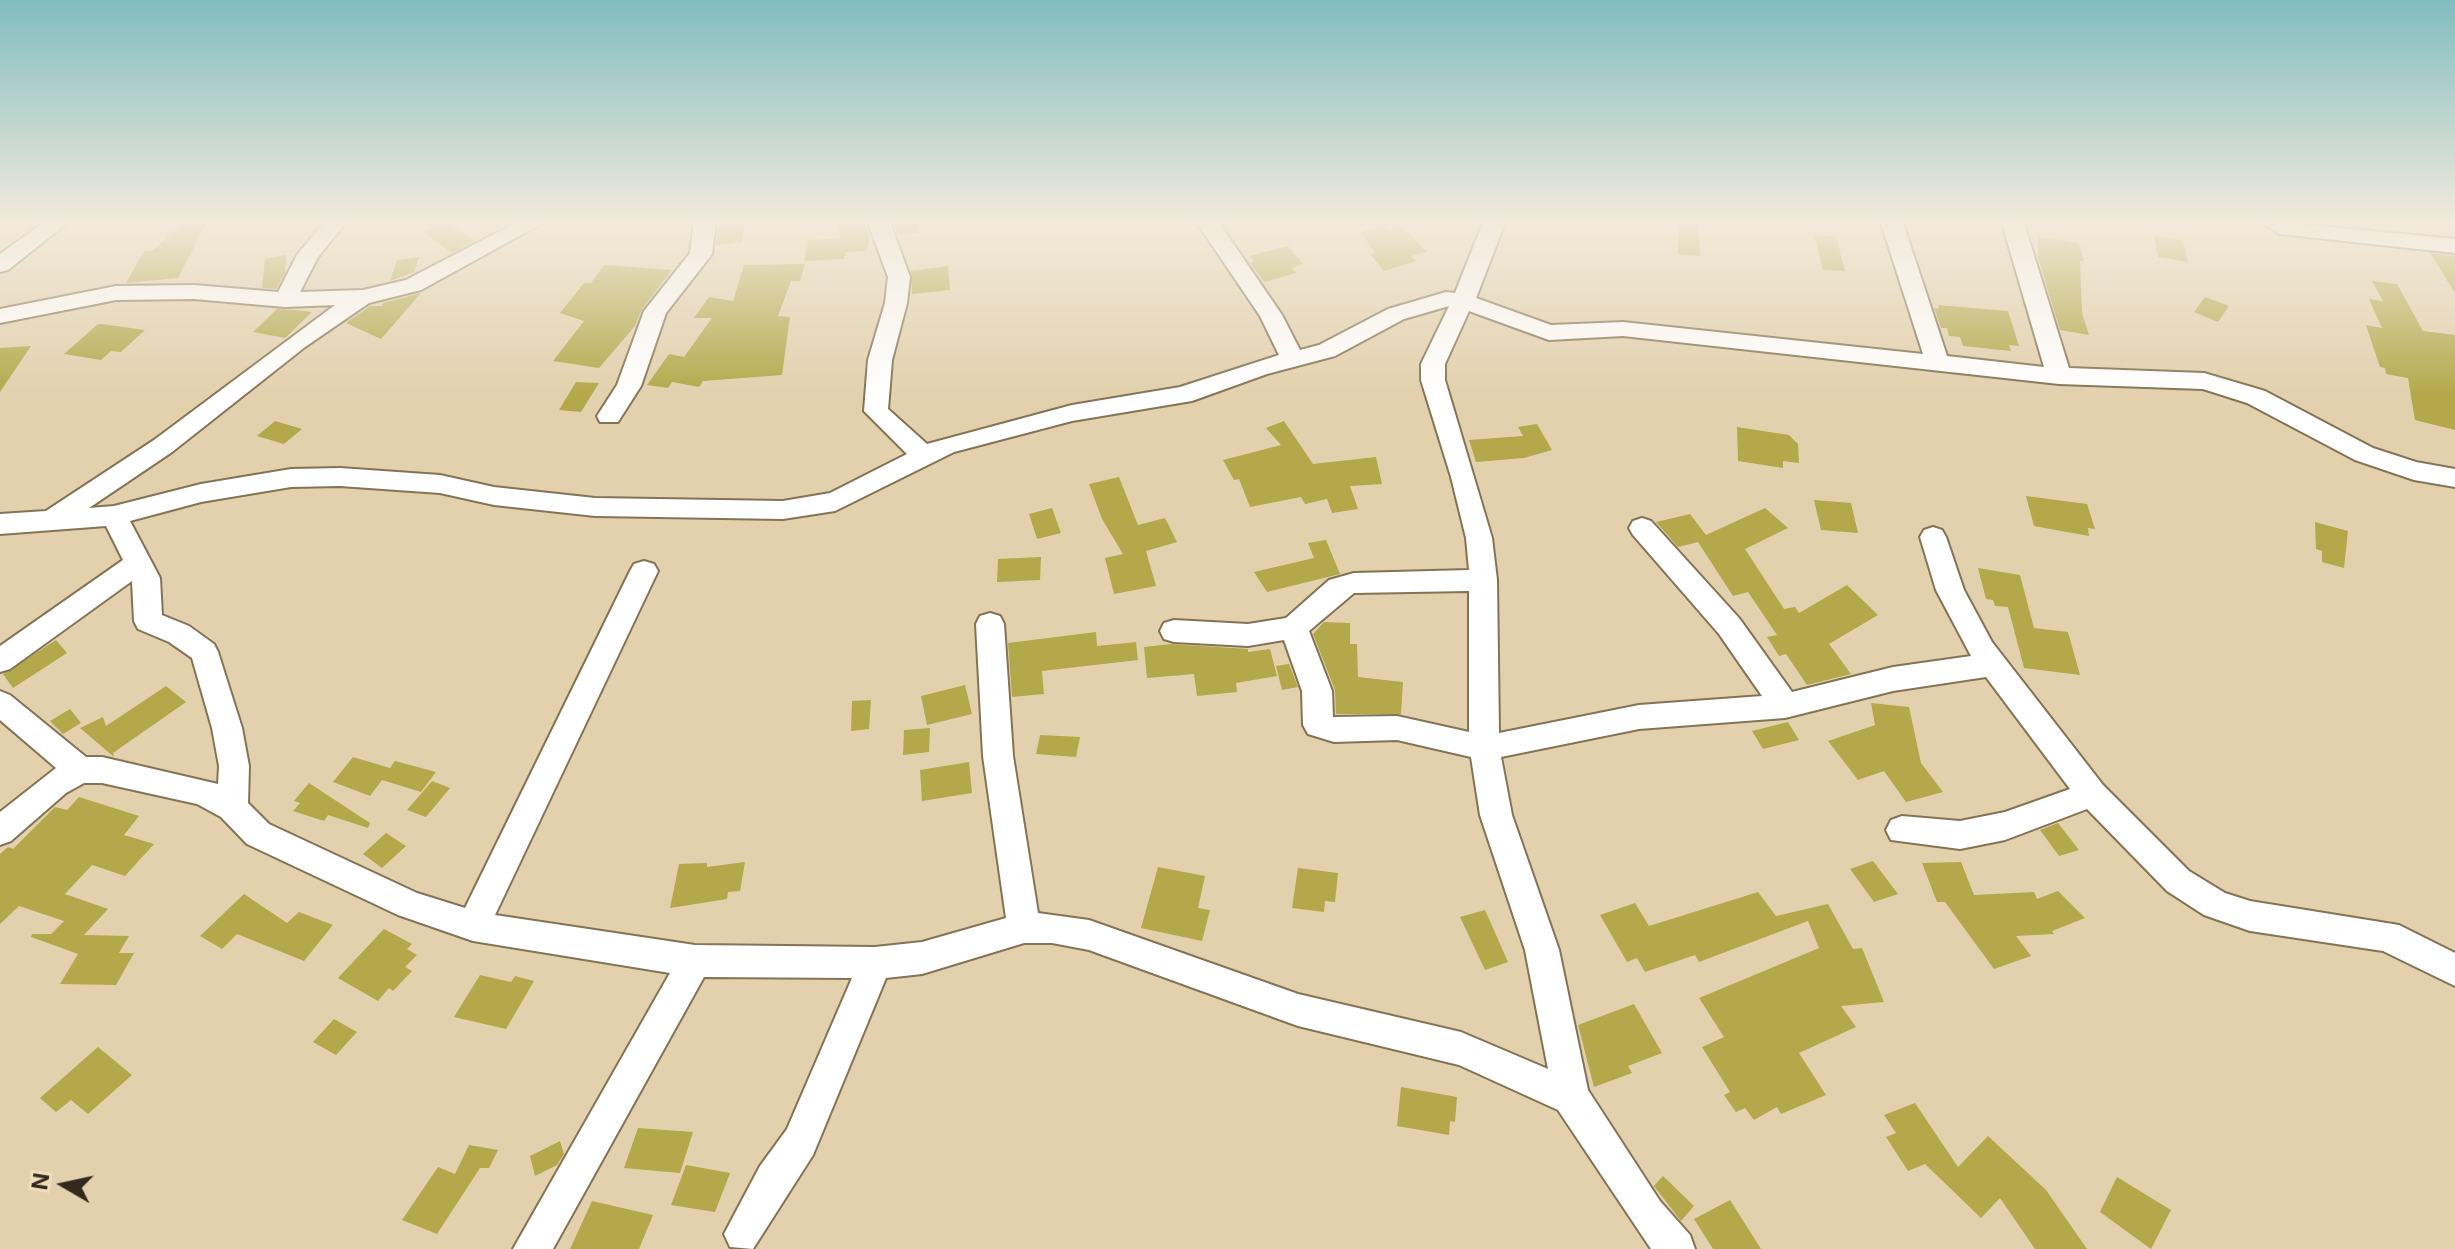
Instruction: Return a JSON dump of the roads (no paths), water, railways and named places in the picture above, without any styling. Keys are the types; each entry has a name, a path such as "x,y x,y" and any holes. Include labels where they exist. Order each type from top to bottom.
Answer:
{"street":[{"path":"285,300 296,278"},
{"path":"0,316 129,292 194,292 285,300 363,297 413,285 426,278"},
{"path":"609,416 629,386 655,311 681,278"},
{"path":"899,278 896,303 880,360 876,411 926,457"},
{"path":"1246,278 1271,315 1293,360"},
{"path":"1472,278 1433,364 1433,380 1464,477 1479,538 1483,580 1484,748 1496,815 1542,950 1571,1097 1647,1214 1676,1249"},
{"path":"1910,278 1937,362"},
{"path":"2030,278 2059,376"},
{"path":"50,521 110,484 310,332 363,297"},
{"path":"0,524 114,516 201,493 291,478 340,477 440,484 545,503 783,510 835,502 946,445 985,432 1183,395 1336,348 1396,314 1427,302 1463,301 1549,333 1623,329 2059,376 2204,381 2256,397 2364,454 2414,471 2455,478"},
{"path":"114,516 146,578 151,625 179,634 204,652 227,728 234,766 232,808"},
{"path":"1642,528 1729,626 1785,706"},
{"path":"1933,537 1950,590 1982,650 2092,794 2178,881 2216,905 2250,916 2387,936 2455,970"},
{"path":"0,661 138,563"},
{"path":"473,926 644,571"},
{"path":"1174,631 1248,635 1294,628 1339,587 1354,583 1483,580"},
{"path":"990,624 998,756 1024,928"},
{"path":"1294,628 1317,691 1318,725 1334,730 1397,728 1484,748 1639,717 1785,706 1893,679 1995,664"},
{"path":"0,703 80,770 163,781 204,792 232,808 258,834 325,868 410,905 473,926 695,961 875,963 922,958 1024,928 1052,928 1089,935 1298,1010 1461,1049 1571,1097"},
{"path":"0,831 55,784 80,770"},
{"path":"1902,830 1960,835 2005,826 2092,794"},
{"path":"532,1249 695,961"},
{"path":"743,1234 773,1179 800,1142 875,963"}]}
